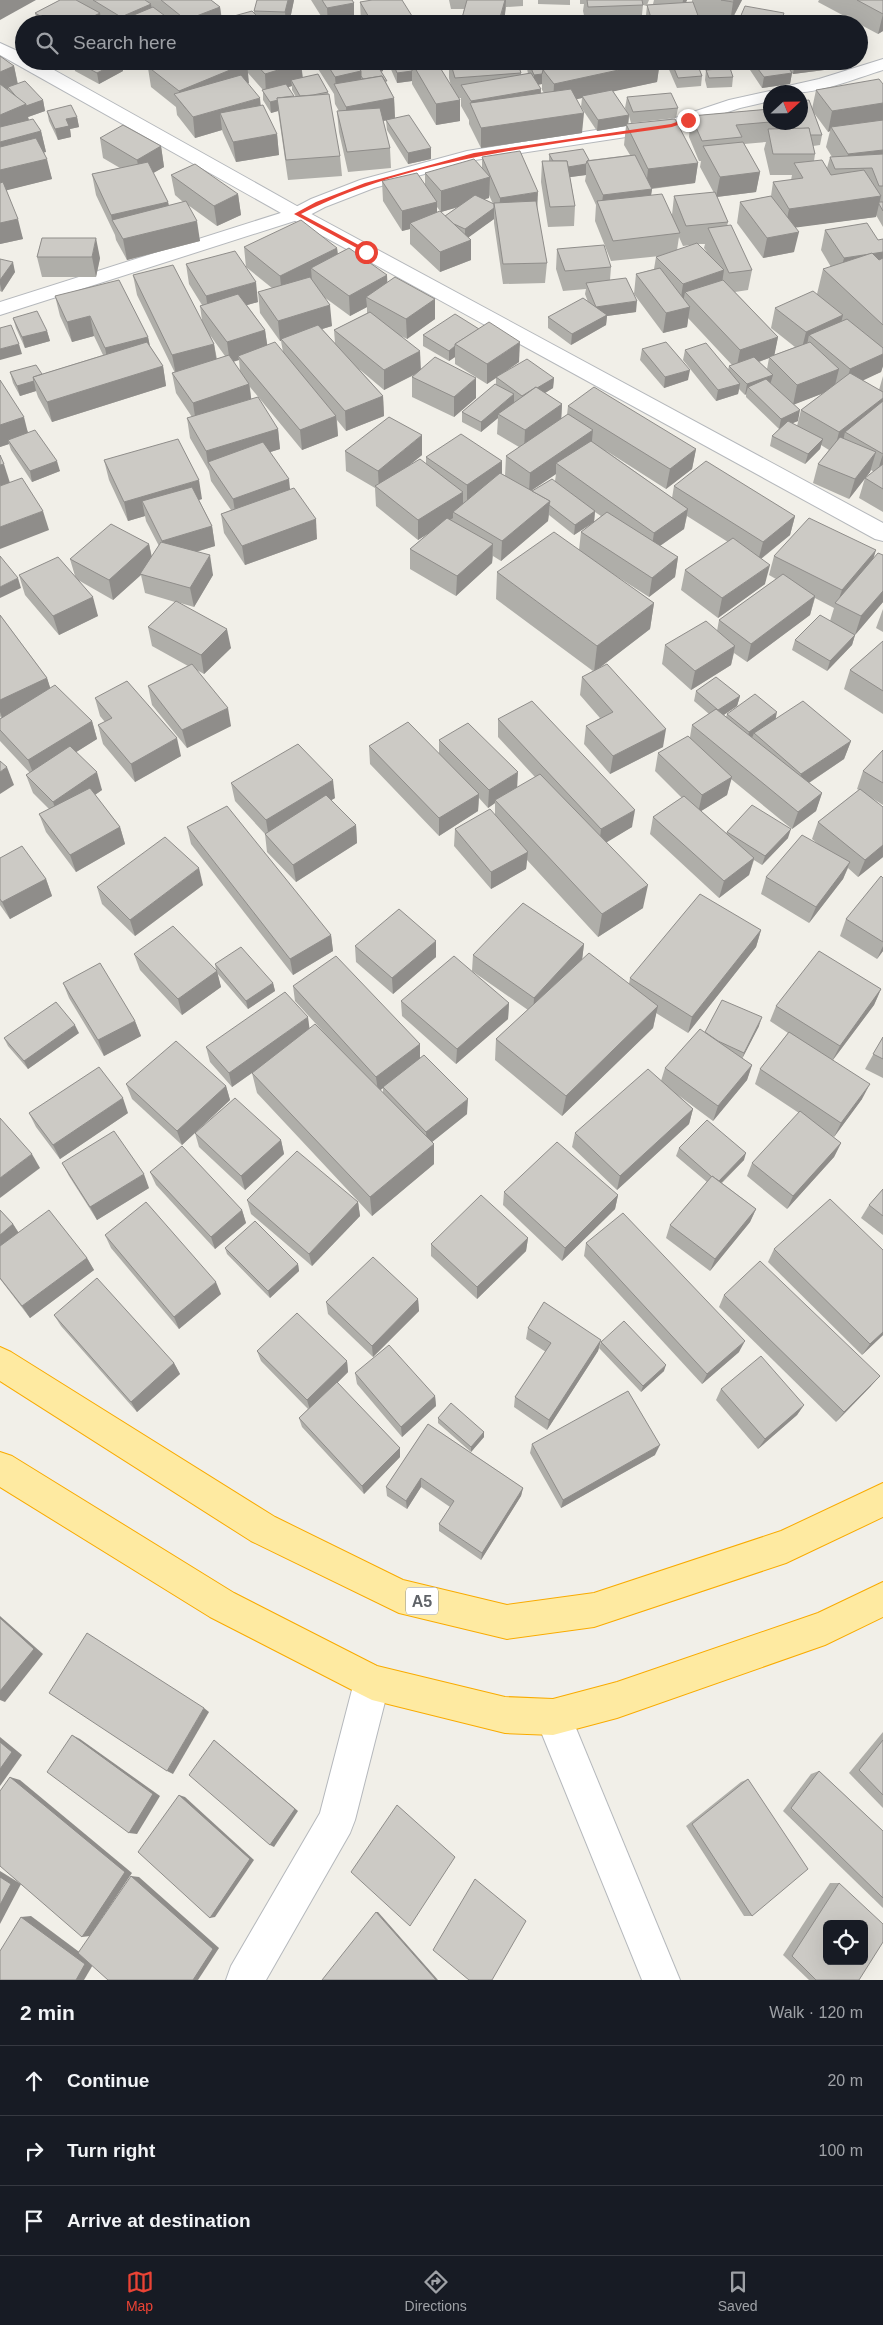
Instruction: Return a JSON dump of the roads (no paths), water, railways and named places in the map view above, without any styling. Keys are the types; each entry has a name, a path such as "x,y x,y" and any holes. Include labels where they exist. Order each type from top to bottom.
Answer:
{"highway":[{"name":"A5","path":"0,1363 263,1529 399,1596 507,1622 594,1610 786,1546 883,1500"},
{"path":"0,1468 222,1605 372,1682 506,1716 553,1717 617,1700 825,1628 883,1599"}],"street":[{"path":"0,48 15,56"},
{"path":"868,69 883,64"},
{"path":"40,70 297,214 883,533"},
{"path":"808,87 864,70"},
{"path":"0,309 297,214 318,203 367,184 474,155 672,125 735,104 763,98"},
{"path":"245,1980 337,1820 372,1682"},
{"path":"553,1717 661,1980"}]}
